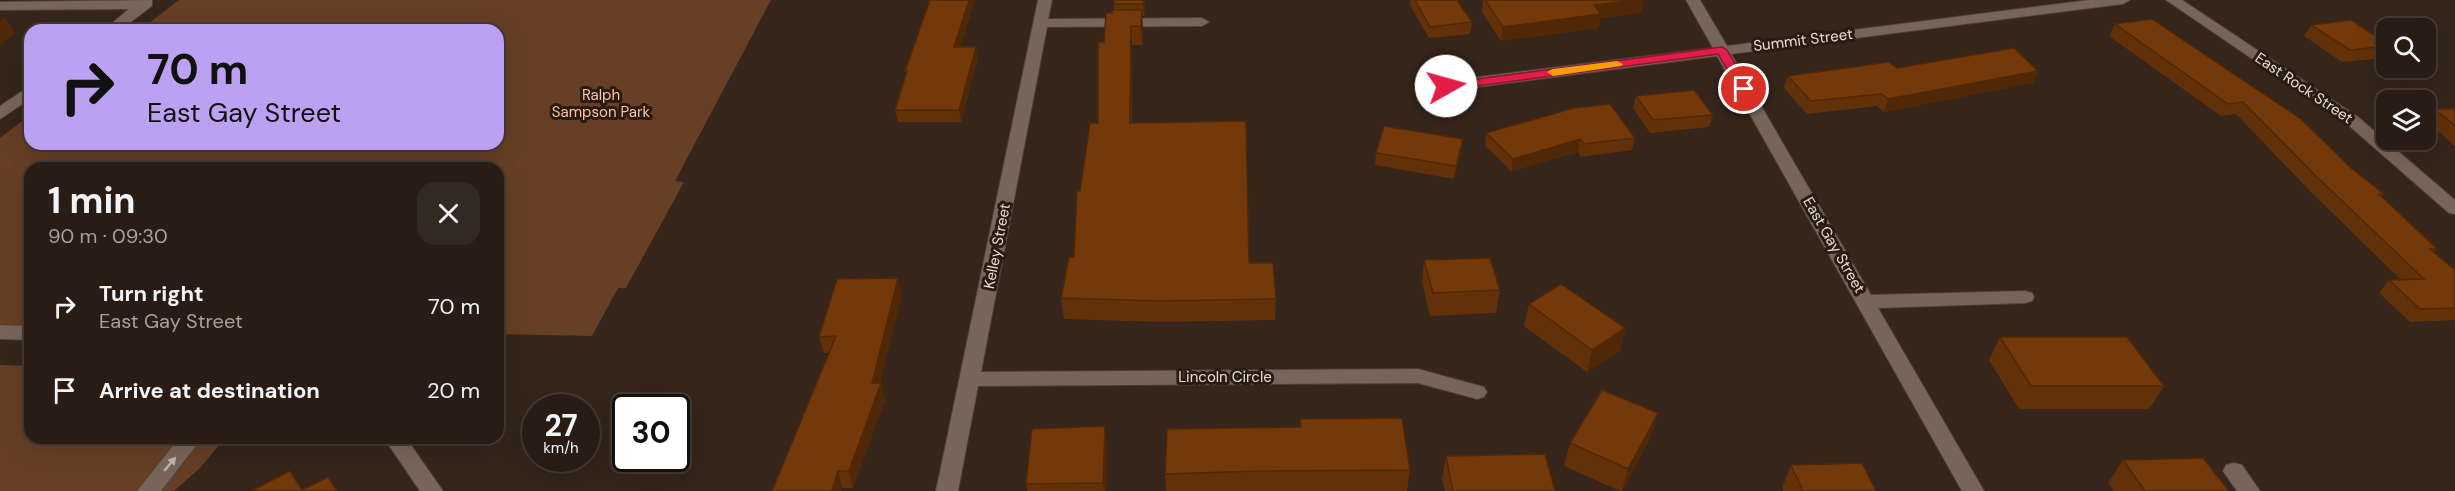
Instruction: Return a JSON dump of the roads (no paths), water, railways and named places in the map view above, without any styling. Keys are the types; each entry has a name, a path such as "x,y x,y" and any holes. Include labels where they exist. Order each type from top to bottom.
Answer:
{"street":[{"name":"Kelley Street","path":"947,491 1045,0"},
{"name":"East Gay Street","path":"1693,0 1973,491"},
{"name":"Summit Street","path":"1446,86 2123,0"},
{"name":"East Rock Street","path":"2174,0 2352,120 2455,209"},
{"path":"0,6 148,2"},
{"path":"119,24 148,2"},
{"path":"1040,23 1202,21"},
{"path":"0,114 24,96"},
{"path":"1866,302 2025,297"},
{"path":"0,332 24,333"},
{"name":"Lincoln Circle","path":"970,380 1418,376 1477,392"},
{"path":"148,491 186,444"},
{"path":"399,444 432,491"},
{"path":"2234,471 2249,491"}],"park label":[{"name":"Ralph Sampson Park","path":"601,104"}]}
